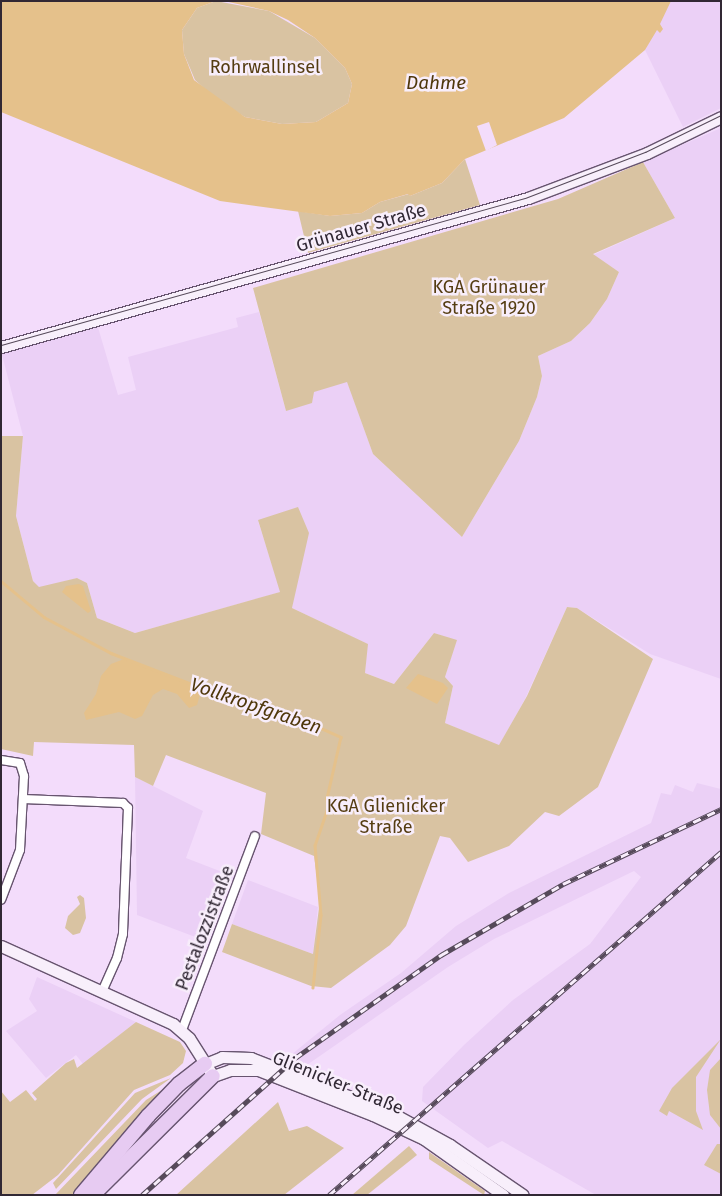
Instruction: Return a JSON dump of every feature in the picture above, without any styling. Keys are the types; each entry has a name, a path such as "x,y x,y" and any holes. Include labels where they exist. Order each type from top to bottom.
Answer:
{"highway":[{"path":"81,1195 148,1116 179,1084 209,1070"},
{"path":"93,1195 209,1070"}],"main road":[{"name":"Grünauer Straße","path":"1,347 528,198 640,156 721,117"},
{"path":"1,946 182,1030 209,1070"},
{"name":"Glienicker Straße","path":"209,1070 222,1057 251,1058 392,1113 450,1145 524,1195"},
{"name":"Glienicker Straße","path":"209,1070 244,1069 266,1072 398,1126 455,1162 498,1193"}],"street":[{"path":"1,760 20,763 24,767 20,850 1,900"},
{"path":"23,799 123,803 128,808 123,934 117,958 102,992"},
{"name":"Pestalozzistraße","path":"182,1030 255,836"}],"shaded area":[{"path":"671,1 721,1 721,108 683,127 645,50"},
{"path":"721,128 721,679 650,654 577,608 567,607 525,699 499,746 445,723 453,686 445,677 456,641 434,633 394,684 365,673 367,644 292,608 295,588 258,521 281,592 135,633 97,618 87,583 77,578 39,588 33,581 16,516 23,436 1,351 97,324 118,395 136,390 128,357 238,327 236,318 259,312 286,411 313,392 347,381 373,454 462,537 519,441 537,397 542,376 538,356 571,341 590,323 607,299 619,272 593,255 675,218 643,162"},
{"path":"135,777 203,811 186,858 230,875 206,941 137,915"},
{"path":"697,783 721,789 721,1195 596,1195 502,1141 488,1148 422,1101 423,1087 464,1045 513,1000 590,944 641,877 634,871 494,939 448,967 304,1067 286,1059 340,1015 401,973 456,926 509,893 651,823 661,793 671,795 675,785 693,792"},
{"path":"248,880 318,907 313,954 232,924"},
{"path":"37,977 136,1022 83,1064 76,1055 46,1078 6,1031 37,1011 29,999"}],"green space":[{"name":"Rohrwallinsel","path":"216,1 269,11 315,38 345,68 352,84 348,103 316,122 282,124 245,117 216,99 195,80 184,54 182,30 197,8"},
{"path":"465,159 480,205 308,253 298,211 330,216 362,213 380,202 409,194 410,196 442,183"},
{"name":"KGA Grünauer Straße 1920","path":"643,162 675,218 593,254 619,272 607,299 590,323 571,341 538,356 542,376 537,397 519,441 462,537 373,454 347,382 314,392 312,403 286,411 253,288 558,199"},
{"name":"KGA Glienicker Straße","path":"1,436 23,436 16,516 33,581 39,587 77,578 87,583 97,618 135,633 280,592 258,520 298,507 309,533 292,608 368,644 365,673 394,684 434,633 457,640 445,677 453,686 445,723 499,745 527,696 567,607 577,608 653,659 598,787 559,816 545,812 509,846 468,862 450,838 440,836 406,926 390,945 331,988 311,986 222,952 232,924 313,954 320,900 314,856 261,834 266,793 166,755 153,786 135,777 134,745 34,742 33,756 1,749"},
{"path":"80,895 84,898 86,918 80,933 73,935 65,928 68,916 80,904 77,897"},
{"path":"136,1022 180,1042 186,1051 183,1063 170,1075 134,1090 58,1175 32,1195 1,1195 1,1091 10,1102 26,1090 35,1101 37,1099 32,1093 66,1063 74,1059 77,1068"},
{"path":"721,1039 696,1077 696,1111 703,1130 669,1111 667,1116 659,1111 672,1088"},
{"path":"721,1058 721,1129 710,1115 707,1090 710,1070"},
{"path":"171,1078 142,1099 56,1189 53,1183 135,1093"},
{"path":"173,1083 133,1122 72,1195 55,1195 146,1100"},
{"path":"278,1102 289,1131 307,1126 344,1148 284,1195 176,1195"},
{"path":"717,1144 721,1144 721,1174 704,1165"},
{"path":"409,1146 417,1155 367,1195 352,1195"},
{"path":"429,1152 485,1191 484,1195 429,1159"}],"water":[{"name":"Dahme","path":"1,1 216,1 197,8 182,30 184,54 194,80 245,117 282,124 316,122 348,103 352,84 345,68 315,38 288,20 269,11 224,1 671,1 660,24 663,29 660,33 657,30 645,50 564,118 465,159 442,183 410,196 408,194 380,202 362,213 330,216 220,201 1,112"},
{"path":"79,584 83,586 91,611 88,613 62,592 66,586"},
{"path":"124,659 194,685 200,695 197,705 189,708 177,694 163,689 153,695 142,716 135,719 119,712 86,720 84,713 96,694 101,676 111,664"},
{"path":"418,674 443,683 448,688 437,704 406,688"}],"pier":[{"path":"489,122 497,145 486,151 477,126"}],"waterway":[{"name":"Vollkropfgraben","path":"1,581 44,617 111,653 249,706 287,713 341,737 327,798 328,808 315,845 321,915 313,988"}],"tram line":[{"path":"1,345 525,198 645,152 721,115"}],"railway":[{"path":"142,1195 295,1058 441,955 563,884 721,809"},
{"path":"329,1195 721,852"}]}
